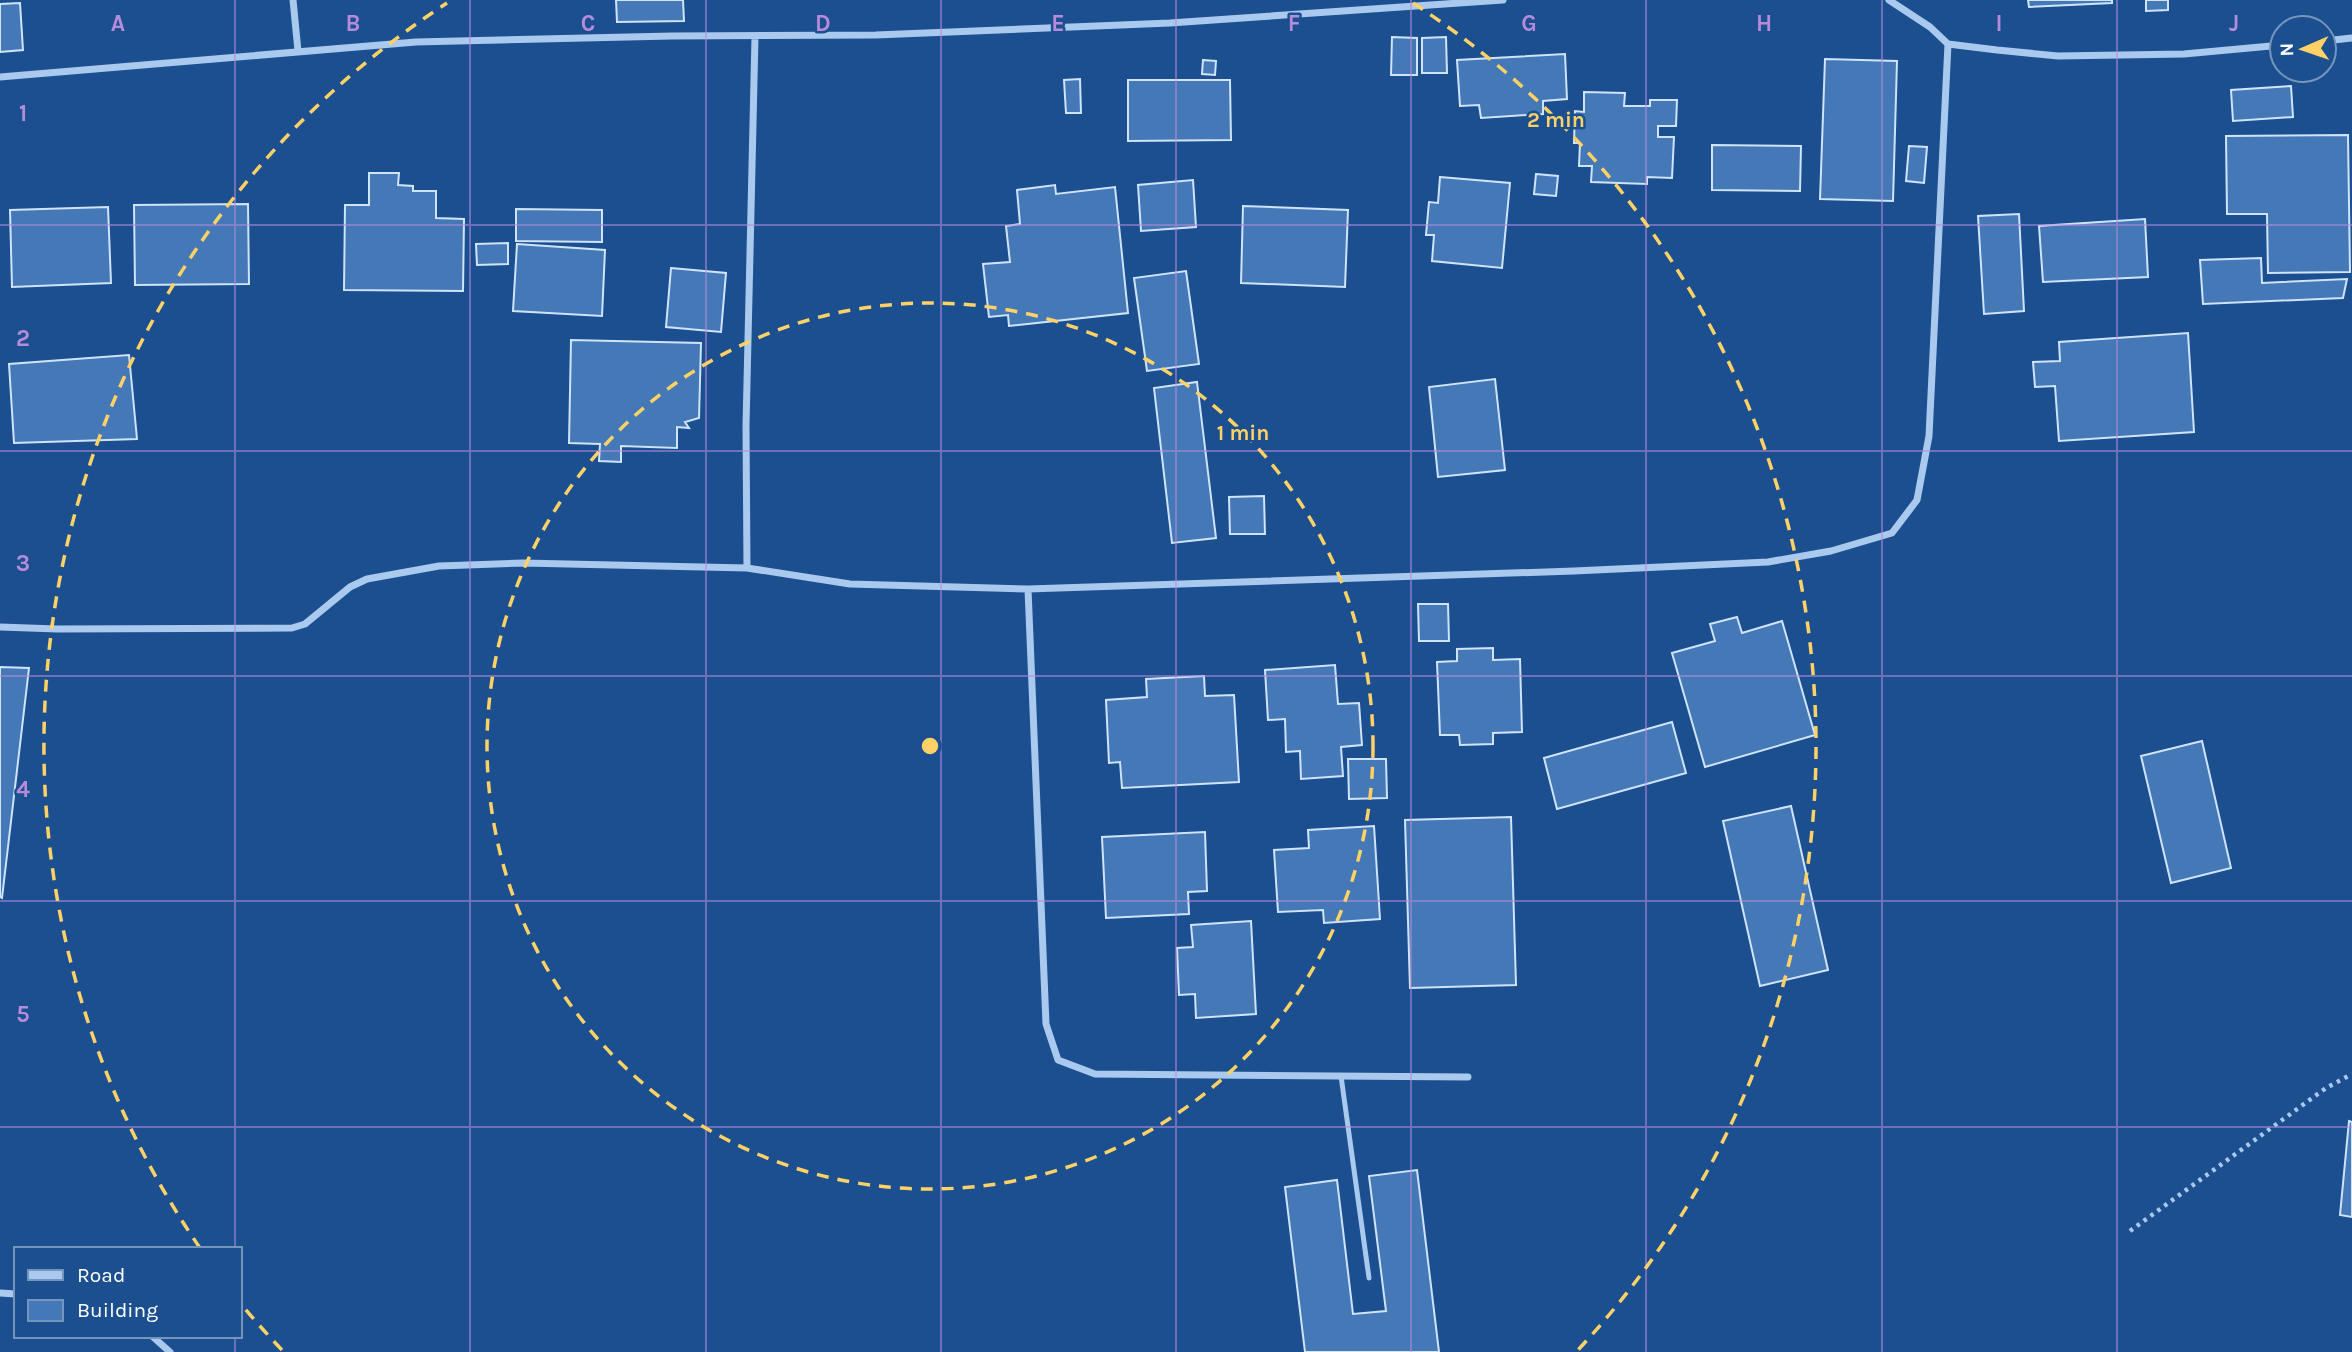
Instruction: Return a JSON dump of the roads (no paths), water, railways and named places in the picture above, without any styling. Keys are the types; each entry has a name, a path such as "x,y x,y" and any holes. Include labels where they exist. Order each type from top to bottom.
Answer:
{"street":[{"path":"293,0 298,51"},
{"path":"0,77 416,42 672,36 876,35 1157,24 1503,0"},
{"path":"1889,0 1930,27 1948,44 2058,56 2184,54 2268,46"},
{"path":"747,568 746,426 755,37"},
{"path":"0,626 57,629 292,628 305,624 350,587 368,579 439,566 523,563 747,568 850,584 1028,589 1768,562 1831,551 1892,533 1917,500 1929,436 1948,44"},
{"path":"1028,589 1046,1024 1058,1060 1096,1074 1468,1077"},
{"path":"154,1338 170,1352"}],"lane":[{"path":"1340,1076 1369,1278"}]}
